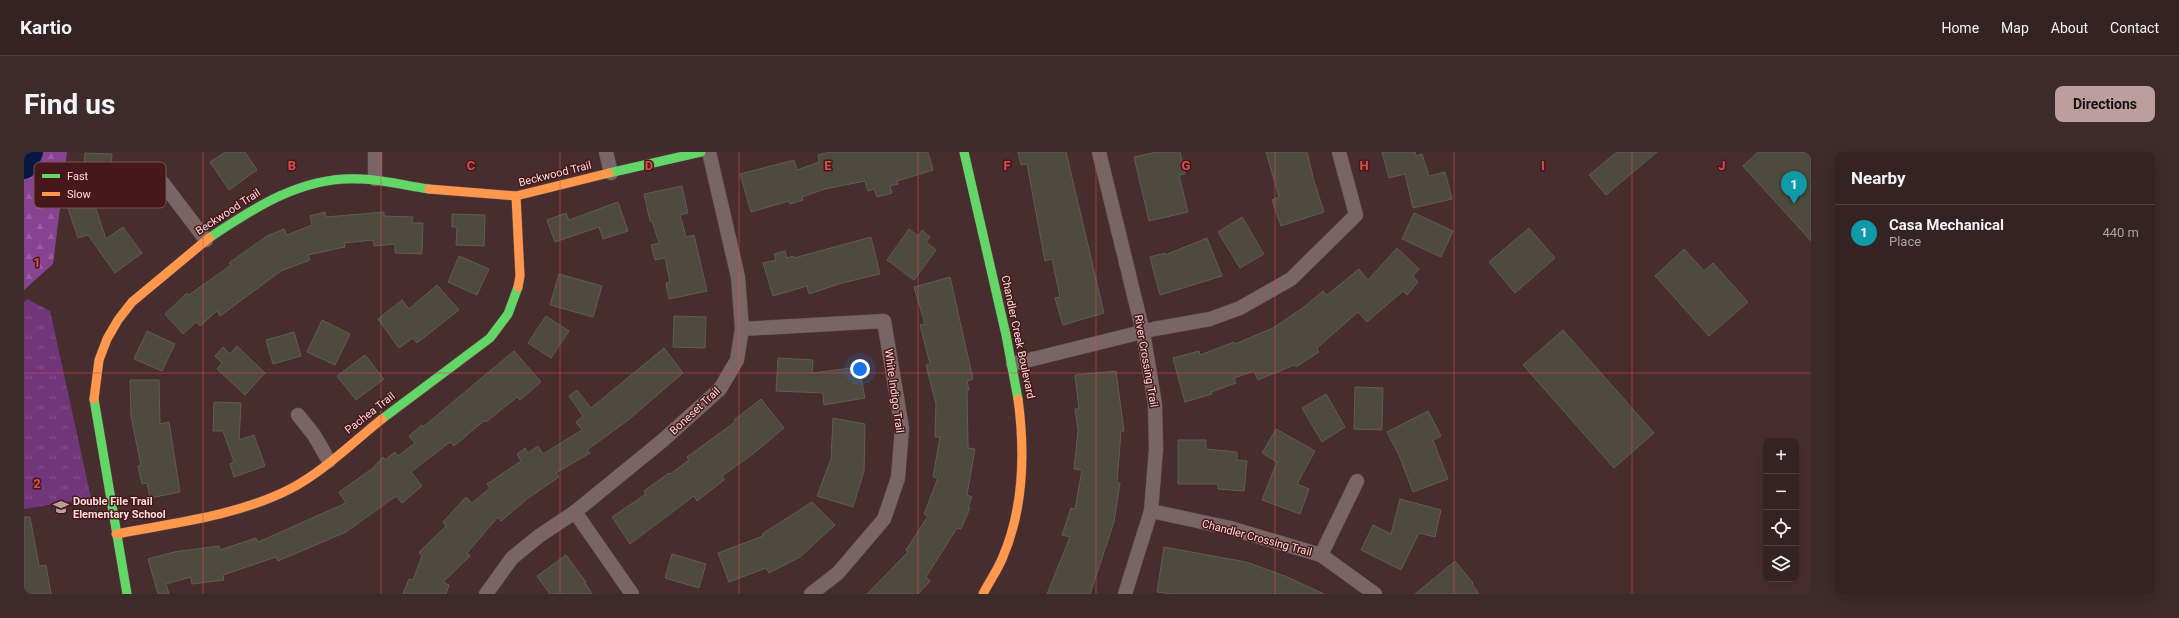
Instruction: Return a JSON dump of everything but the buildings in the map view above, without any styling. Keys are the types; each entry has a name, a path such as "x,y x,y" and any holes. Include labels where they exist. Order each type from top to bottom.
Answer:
{"street":[{"path":"375,152 375,179"},
{"path":"606,152 612,173"},
{"name":"Beckwood Trail","path":"127,594 94,405 95,382 99,360 107,339 118,320 132,302 206,240 255,207 289,191 337,180 375,179 438,190 516,196 547,187 701,152"},
{"name":"Boneset Trail","path":"486,594 512,558 539,536 575,512 662,441 720,389 737,360 742,329 738,277 709,152"},
{"name":"Chandler Creek Boulevard","path":"964,152 1013,364 1022,423 1020,485 1011,533 996,569 982,594"},
{"name":"River Crossing Trail","path":"1099,152 1143,332 1155,404 1156,449 1151,511 1125,594"},
{"path":"1013,364 1143,332 1210,319 1240,308 1291,280 1356,215 1339,152"},
{"path":"166,187 206,240"},
{"name":"Pachea Trail","path":"116,534 224,513 257,503 290,489 311,476 414,393 490,338 503,323 516,296 520,276 516,196"},
{"name":"White Indigo Trail","path":"742,329 884,321 902,428 898,478 884,519 838,573 811,594"},
{"path":"298,415 314,435 330,461"},
{"path":"1321,555 1357,481"},
{"name":"Chandler Crossing Trail","path":"1151,511 1230,528 1321,555 1375,594"},
{"path":"575,512 632,594"}],"green space":[{"path":"24,152 67,152 66,162 34,162 34,208 60,208 53,264 24,290"},
{"path":"27,299 50,311 91,498 24,509 24,302"}],"waterway":[{"path":"24,166 30,152"}],"traffic: fast":[{"path":"609,173 701,152"},
{"path":"964,152 1006,335 1018,399"},
{"path":"209,238 244,215 281,195 320,182 341,179 362,179 429,189"},
{"path":"382,419 490,338 508,314 518,287"},
{"path":"94,399 127,594"}],"traffic: slow":[{"path":"429,189 516,196 609,173"},
{"path":"516,196 520,276 518,287"},
{"path":"94,399 99,360 107,339 118,320 132,302 209,238"},
{"path":"983,594 1000,563 1009,540 1019,500 1022,439 1018,399"},
{"path":"116,534 205,518 249,506 270,498 290,489 314,474 382,419"}],"place":[{"name":"Casa Mechanical","path":"1794,204"},
{"name":"Double File Trail Elementary School","path":"61,507"}]}
